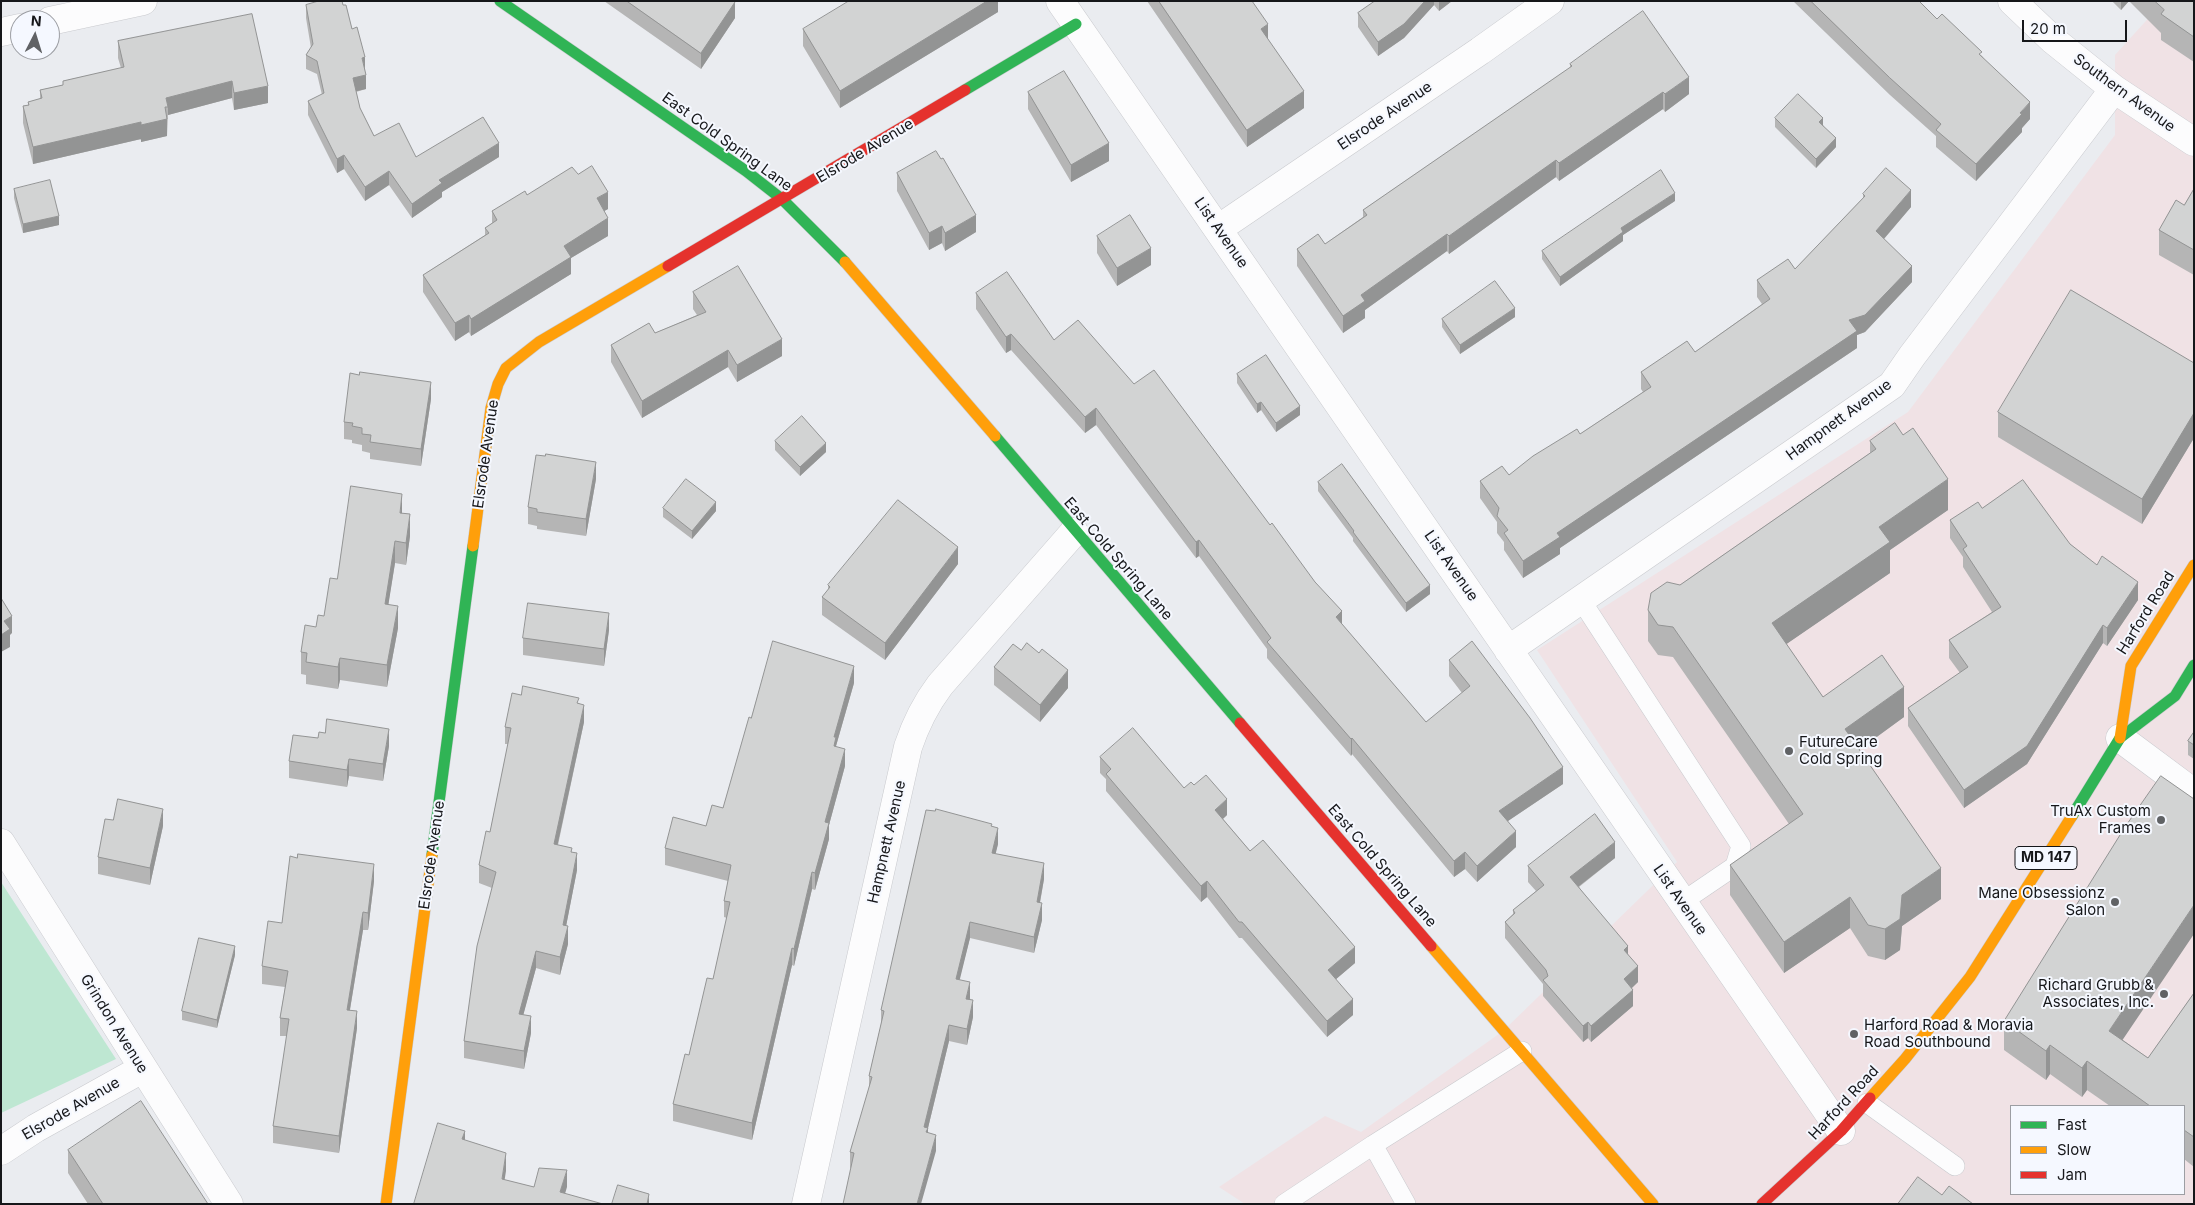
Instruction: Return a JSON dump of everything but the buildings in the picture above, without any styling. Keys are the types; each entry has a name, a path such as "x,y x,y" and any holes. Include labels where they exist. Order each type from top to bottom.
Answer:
{"main road":[{"name":"East Cold Spring Lane","path":"500,1 746,171 782,200 838,254 1074,532 1652,1204"},
{"name":"Elsrode Avenue","path":"386,1204 490,417 496,386 503,370 532,346 782,200 1076,24"},
{"name":"Harford Road","path":"2120,738 2131,666 2194,565"},
{"name":"Harford Road","path":"1762,1204 1840,1131 1905,1060 1970,977 2027,890 2120,738 2175,696 2194,665"}],"street":[{"path":"60,19 142,1"},
{"name":"List Avenue","path":"1060,1 1840,1131"},
{"name":"Elsrode Avenue","path":"1218,229 1480,51 1550,1"},
{"name":"Southern Avenue","path":"2012,1 2053,40 2114,89 2194,142"},
{"name":"Hampnett Avenue","path":"1508,650 1892,386 1912,356 2114,89"},
{"name":"Hampnett Avenue","path":"806,1204 908,747 915,725 923,706 940,685 1074,532"},
{"path":"2120,738 2194,792"},
{"name":"Grindon Avenue","path":"1,843 229,1204"},
{"name":"Elsrode Avenue","path":"1,1151 36,1128 142,1069"}],"lane":[{"path":"1581,600 1741,846 1735,866 1682,902"},
{"path":"1284,1204 1373,1145 1522,1051"},
{"path":"1867,1103 1955,1166"},
{"path":"1373,1145 1406,1204"}],"shaded area":[{"path":"2164,1 2194,1 2194,1204 1245,1204 1219,1187 1325,1116 1361,1132 1503,1031 1677,862 1537,650 1908,412 2115,135 2115,55"}],"green space":[{"path":"1,882 116,1059 1,1113"}],"traffic: fast":[{"path":"500,1 746,171 783,200 845,262"},
{"path":"965,90 1076,24"},
{"path":"995,436 1240,723"},
{"path":"432,855 473,546"},
{"path":"2072,816 2120,738 2175,696 2194,665"}],"traffic: slow":[{"path":"845,262 995,436"},
{"path":"473,546 491,408 498,384 506,368 539,342 668,266"},
{"path":"2120,738 2131,666 2194,565"},
{"path":"1870,1098 1905,1059 1970,977 2072,816"},
{"path":"386,1204 432,855"},
{"path":"1431,946 1653,1204"}],"traffic: jam":[{"path":"668,266 965,90"},
{"path":"1240,723 1431,946"},
{"path":"1762,1204 1841,1131 1870,1098"}],"place":[{"name":"FutureCare Cold Spring","path":"1789,751"},
{"name":"TruAx Custom Frames","path":"2161,820"},
{"name":"Mane Obsessionz Salon","path":"2115,902"},
{"name":"Richard Grubb & Associates, Inc.","path":"2164,994"},
{"name":"Harford Road & Moravia Road Southbound","path":"1854,1034"}]}
